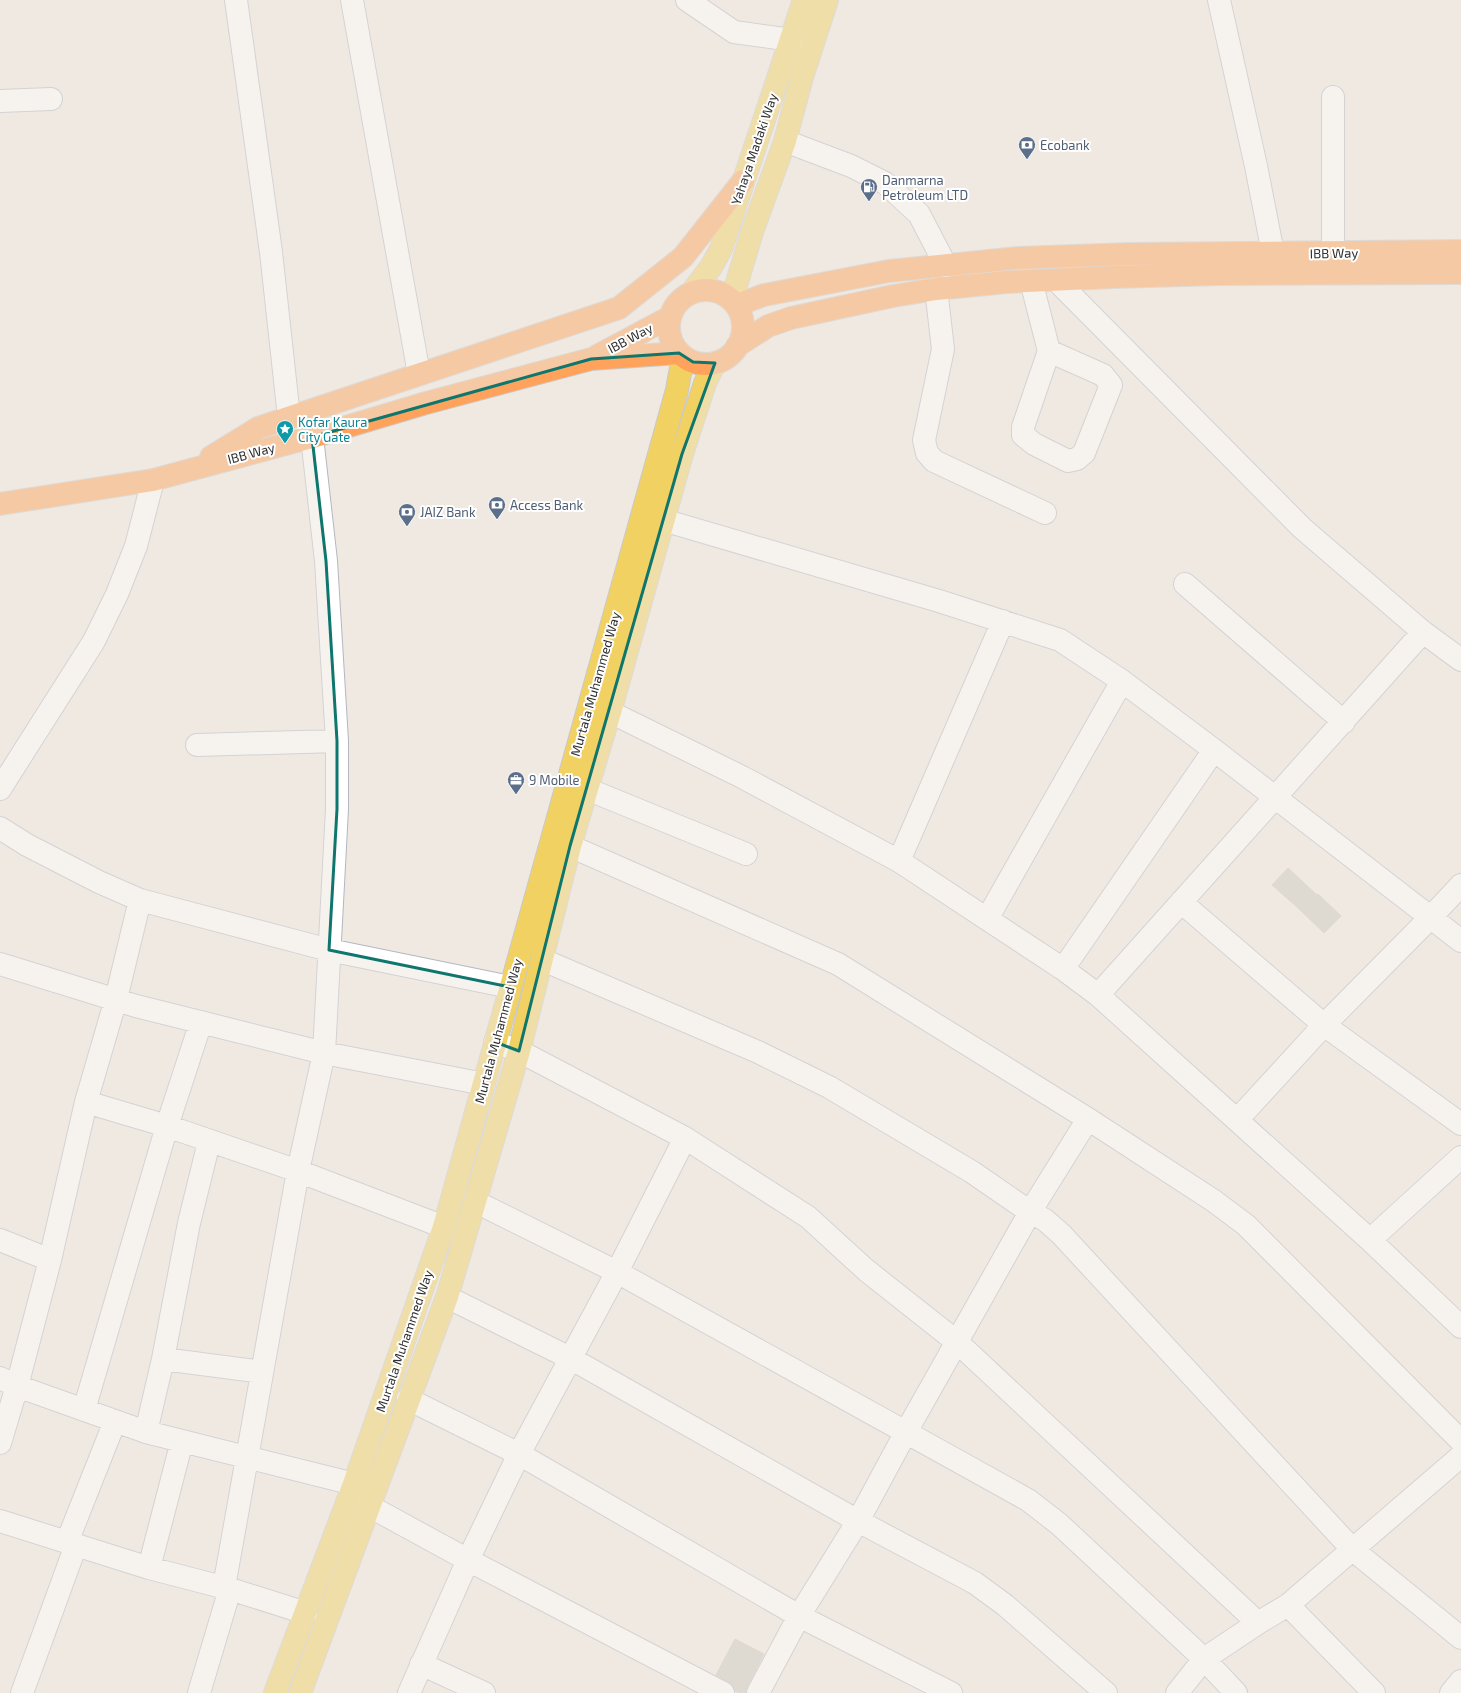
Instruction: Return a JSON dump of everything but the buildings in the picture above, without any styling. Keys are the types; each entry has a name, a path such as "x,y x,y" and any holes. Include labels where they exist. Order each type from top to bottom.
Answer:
{"highway":[{"path":"189,470 258,428 619,308 683,257 743,181"},
{"name":"IBB Way","path":"734,302 888,271 1018,258 1129,254 1461,251"},
{"path":"737,346 768,326 791,318 893,296 936,289 1031,281 1115,277 1220,274 1461,273"},
{"path":"704,290 717,291 734,302 742,318 743,328 737,346 728,357 715,363 698,363 681,355 671,342 668,330 670,316 676,305 683,297 692,292 704,290"},
{"name":"IBB Way","path":"591,359 670,316"},
{"name":"IBB Way","path":"0,504 153,480 312,437 426,403 591,359 681,355"}],"main road":[{"name":"Yahaya Madaki Way","path":"692,292 721,250 743,181 792,40 804,0"},
{"name":"Yahaya Madaki Way","path":"734,302 752,232 785,141 802,77 827,0"},
{"name":"Murtala Muhammed Way","path":"275,1693 354,1484 444,1227 677,390 681,355"},
{"name":"Murtala Muhammed Way","path":"300,1693 408,1399 447,1298 519,1051 570,846 610,712 663,520 694,415 705,383 715,363"}],"street":[{"path":"236,0 271,252 289,417"},
{"path":"352,0 419,374"},
{"path":"687,0 734,32 792,40"},
{"path":"1219,0 1256,166 1273,253"},
{"path":"1332,253 1333,97"},
{"path":"0,101 51,99"},
{"path":"785,141 851,166 885,183 919,214 946,266"},
{"path":"1056,280 1302,528 1423,632 1461,660"},
{"path":"1031,281 1049,351 1023,427 1023,435 1034,444 1068,461 1077,459 1084,453 1111,385 1103,375 1049,351"},
{"path":"936,289 943,349 924,440 928,453 934,462 1044,513"},
{"path":"198,1693 227,1588 247,1457 298,1171 324,1053 337,809 337,741 326,560 312,437"},
{"path":"0,789 94,641 117,594 136,546 153,480"},
{"path":"663,520 1003,621 1060,640 1122,681 1214,750 1461,941"},
{"path":"1185,584 1344,722"},
{"path":"899,861 1003,621"},
{"path":"1098,995 1423,632"},
{"path":"987,919 1122,681"},
{"path":"610,712 742,777 899,861 1063,969 1098,995 1237,1120 1370,1240 1461,1327"},
{"path":"197,745 337,741"},
{"path":"1063,969 1214,750"},
{"path":"587,789 746,854"},
{"path":"0,828 27,845 99,882 140,900 329,950 510,987"},
{"path":"570,846 838,964 1088,1119 1214,1201 1246,1225 1461,1440"},
{"path":"1237,1120 1324,1025 1461,885"},
{"path":"0,1443 9,1382 50,1260 86,1102 116,1000 140,900"},
{"path":"1181,902 1324,1025 1461,1124"},
{"path":"542,960 758,1052 829,1087 966,1168 1030,1212 1045,1220 1061,1234 1353,1550 1461,1638"},
{"path":"0,964 116,1000 324,1053 484,1084"},
{"path":"84,1410 166,1126 201,1022"},
{"path":"496,1042 519,1051 685,1138 808,1216 866,1270 957,1342 1258,1623"},
{"path":"86,1102 166,1126 209,1142 298,1171 444,1227"},
{"path":"758,1693 799,1616 858,1522 906,1432 1030,1212 1088,1119"},
{"path":"409,1693 468,1560 519,1454 617,1272 685,1138"},
{"path":"146,1432 163,1359 189,1223 209,1142"},
{"path":"1370,1240 1461,1157"},
{"path":"476,1202 617,1272 1028,1500 1059,1524 1204,1659 1236,1693"},
{"path":"0,1240 50,1260"},
{"path":"447,1298 570,1358 858,1522 975,1583 1005,1605 1106,1693"},
{"path":"163,1359 262,1372"},
{"path":"9,1382 146,1432 354,1484"},
{"path":"408,1399 519,1454 799,1616 950,1693"},
{"path":"22,1693 115,1420"},
{"path":"149,1568 182,1441"},
{"path":"1177,1693 1204,1659 1288,1605 1353,1550 1458,1466"},
{"path":"369,1506 468,1560 723,1693"},
{"path":"0,1521 149,1568 227,1588 306,1613"},
{"path":"1288,1605 1374,1693"},
{"path":"421,1664 484,1693"},
{"path":"1451,1693 1461,1681"}],"highlighted area":[{"path":"679,353 693,362 715,363 682,454 570,846 519,1051 495,1042 510,987 329,950 337,809 337,741 326,561 312,437 591,359"}],"place":[{"name":"Ecobank","path":"1027,160"},
{"name":"Danmarna Petroleum LTD","path":"869,202"},
{"name":"Kofar Kaura City Gate","path":"285,444"},
{"name":"Access Bank","path":"497,520"},
{"name":"JAIZ Bank","path":"407,527"},
{"name":"9 Mobile","path":"516,795"}]}
